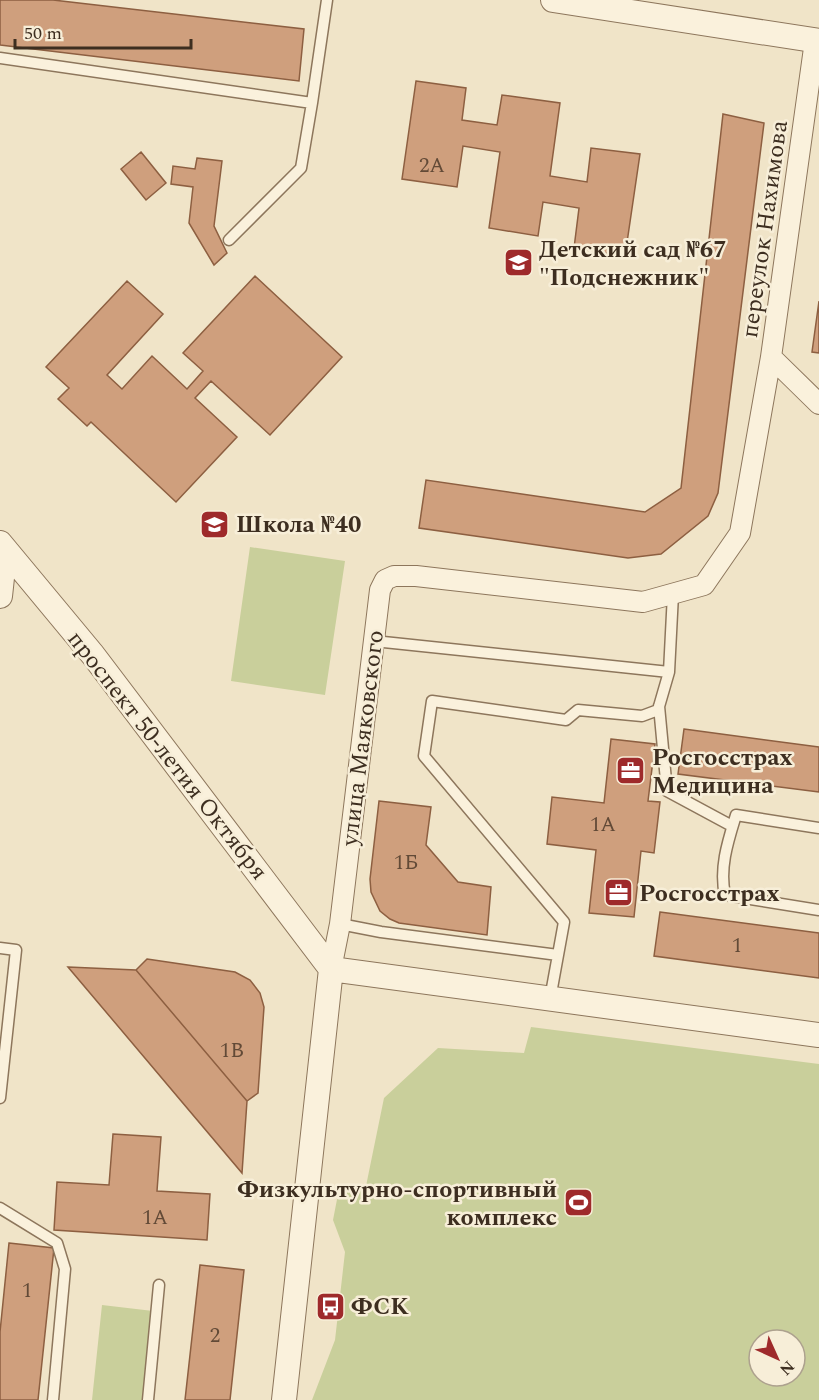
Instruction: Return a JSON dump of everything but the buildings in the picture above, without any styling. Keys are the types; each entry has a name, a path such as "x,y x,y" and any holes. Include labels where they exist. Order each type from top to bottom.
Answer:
{"street":[{"path":"558,0 817,41"},
{"name":"переулок Нахимова","path":"817,41 771,357 819,405"},
{"name":"улица Маяковского","path":"331,969 340,924 380,590 385,580 394,576 416,576 644,602 704,585 740,533 771,357"},
{"path":"0,596 3,547"},
{"name":"проспект 50-летия Октября","path":"3,547 93,655 331,969"},
{"path":"285,1400 331,969 819,1035"}],"lane":[{"path":"229,240 301,168 327,0"},
{"path":"0,58 312,103"},
{"path":"549,999 564,922 424,756 432,701 566,720 578,710 642,716 658,710 669,672 673,594"},
{"path":"374,641 669,672"},
{"path":"659,706 667,791 732,826"},
{"path":"819,828 736,816 727,844 723,884 725,895 819,910"},
{"path":"340,924 381,932 558,955"},
{"path":"0,948 15,950 0,1098"},
{"path":"0,1208 57,1243 65,1269 52,1400"},
{"path":"148,1400 159,1285"}],"green space":[{"path":"250,547 345,561 325,695 231,681"},
{"name":"Физкультурно-спортивный комплекс","path":"531,1027 819,1064 819,1400 312,1400 335,1340 345,1252 333,1220 340,1184 366,1186 384,1098 438,1048 524,1053"},
{"path":"102,1305 153,1311 143,1400 92,1400"}],"place":[{"name":"Детский сад №67 \"Подснежник\"","path":"518,263"},
{"name":"Школа №40","path":"215,524"},
{"name":"Росгосстрах Медицина","path":"631,771"},
{"name":"Росгосстрах","path":"618,893"},
{"name":"Физкультурно-спортивный комплекс","path":"578,1203"},
{"name":"ФСК","path":"330,1306"}]}
